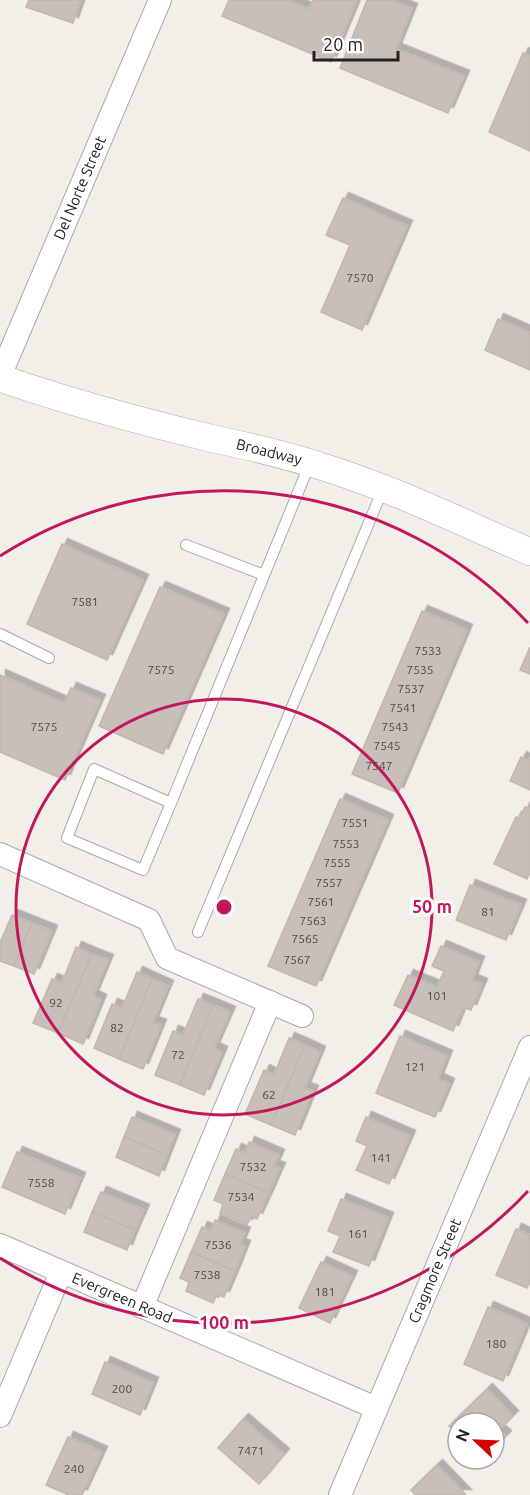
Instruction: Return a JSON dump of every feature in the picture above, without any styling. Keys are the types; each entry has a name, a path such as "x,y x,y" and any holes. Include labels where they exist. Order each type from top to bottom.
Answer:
{"street":[{"name":"Del Norte Street","path":"0,377 160,0"},
{"name":"Broadway","path":"0,377 62,399 210,438 257,447 310,463 383,489 530,552"},
{"path":"0,854 148,920 167,958 302,1016"},
{"path":"142,1307 270,1002"},
{"name":"Cragmore Street","path":"340,1495 530,1047"},
{"name":"Evergreen Road","path":"0,1245 376,1408"},
{"path":"0,1416 62,1272"}],"lane":[{"path":"171,803 94,769 67,838 143,870 171,803 310,463"},
{"path":"198,932 383,489"},
{"path":"186,546 264,575"},
{"path":"0,634 50,658"}],"building":[{"path":"29,0 81,0 73,23 26,7"},
{"path":"229,0 288,0 309,9 313,0 357,0 331,62 222,16"},
{"path":"367,0 390,0 412,9 396,49 464,76 448,113 340,68"},
{"path":"523,53 530,56 530,151 489,132"},
{"path":"343,198 407,226 362,330 321,312 350,245 326,235"},
{"path":"498,319 530,333 530,370 485,350"},
{"path":"62,544 143,580 107,660 27,624"},
{"path":"160,587 224,614 163,754 99,726"},
{"path":"422,611 467,630 398,793 352,774"},
{"path":"530,647 530,674 520,670"},
{"path":"0,675 64,703 71,688 100,700 65,780 0,752"},
{"path":"521,757 529,761 530,758 530,790 510,781"},
{"path":"340,799 388,820 316,986 268,966"},
{"path":"525,807 530,809 530,872 527,879 494,864 516,817 520,818"},
{"path":"470,885 521,905 506,940 456,920"},
{"path":"12,915 32,923 14,966 0,961 0,943"},
{"path":"32,923 52,931 34,974 14,966"},
{"path":"441,946 479,962 472,980 482,984 471,1010 463,1007 453,1031 394,1005 408,975 437,987 444,971 432,966"},
{"path":"76,947 92,954 58,1033 33,1023 52,979 62,983"},
{"path":"92,954 108,960 93,996 101,1000 83,1044 58,1033"},
{"path":"137,972 152,979 119,1059 94,1048 112,1004 122,1008"},
{"path":"152,979 168,986 153,1022 161,1025 143,1069 119,1059"},
{"path":"198,999 213,1005 180,1085 155,1075 173,1031 183,1035"},
{"path":"213,1005 230,1012 214,1048 222,1052 204,1095 180,1085"},
{"path":"400,1036 447,1056 438,1079 449,1084 435,1117 376,1093"},
{"path":"289,1038 305,1045 271,1125 245,1114 264,1070 274,1075"},
{"path":"305,1045 320,1052 305,1088 313,1091 295,1135 271,1125"},
{"path":"132,1117 175,1135 167,1155 124,1137"},
{"path":"366,1117 410,1136 389,1184 356,1170 367,1146 356,1141"},
{"path":"124,1137 167,1155 159,1176 116,1157"},
{"path":"249,1142 279,1155 274,1166 280,1168 269,1193 225,1174 236,1149 245,1153"},
{"path":"17,1152 80,1178 65,1214 2,1187"},
{"path":"225,1174 269,1193 257,1219 251,1216 247,1225 220,1213 223,1204 214,1200"},
{"path":"101,1192 144,1210 135,1230 92,1212"},
{"path":"341,1199 388,1218 369,1266 333,1252 340,1236 328,1231"},
{"path":"92,1212 135,1230 127,1250 84,1232"},
{"path":"215,1220 245,1233 240,1244 245,1246 235,1271 191,1252 202,1227 211,1231"},
{"path":"516,1229 530,1235 530,1282 527,1288 496,1275"},
{"path":"191,1252 235,1271 224,1297 217,1294 213,1303 186,1291 189,1282 180,1278"},
{"path":"321,1262 352,1276 330,1323 299,1308"},
{"path":"488,1307 527,1324 503,1381 464,1364"},
{"path":"105,1362 153,1383 140,1415 92,1394"},
{"path":"487,1389 513,1416 506,1423 506,1411 464,1411"},
{"path":"243,1419 284,1454 259,1484 218,1448"},
{"path":"68,1437 102,1452 82,1495 69,1495 46,1485"},
{"path":"437,1465 466,1495 416,1495 411,1490"}]}
